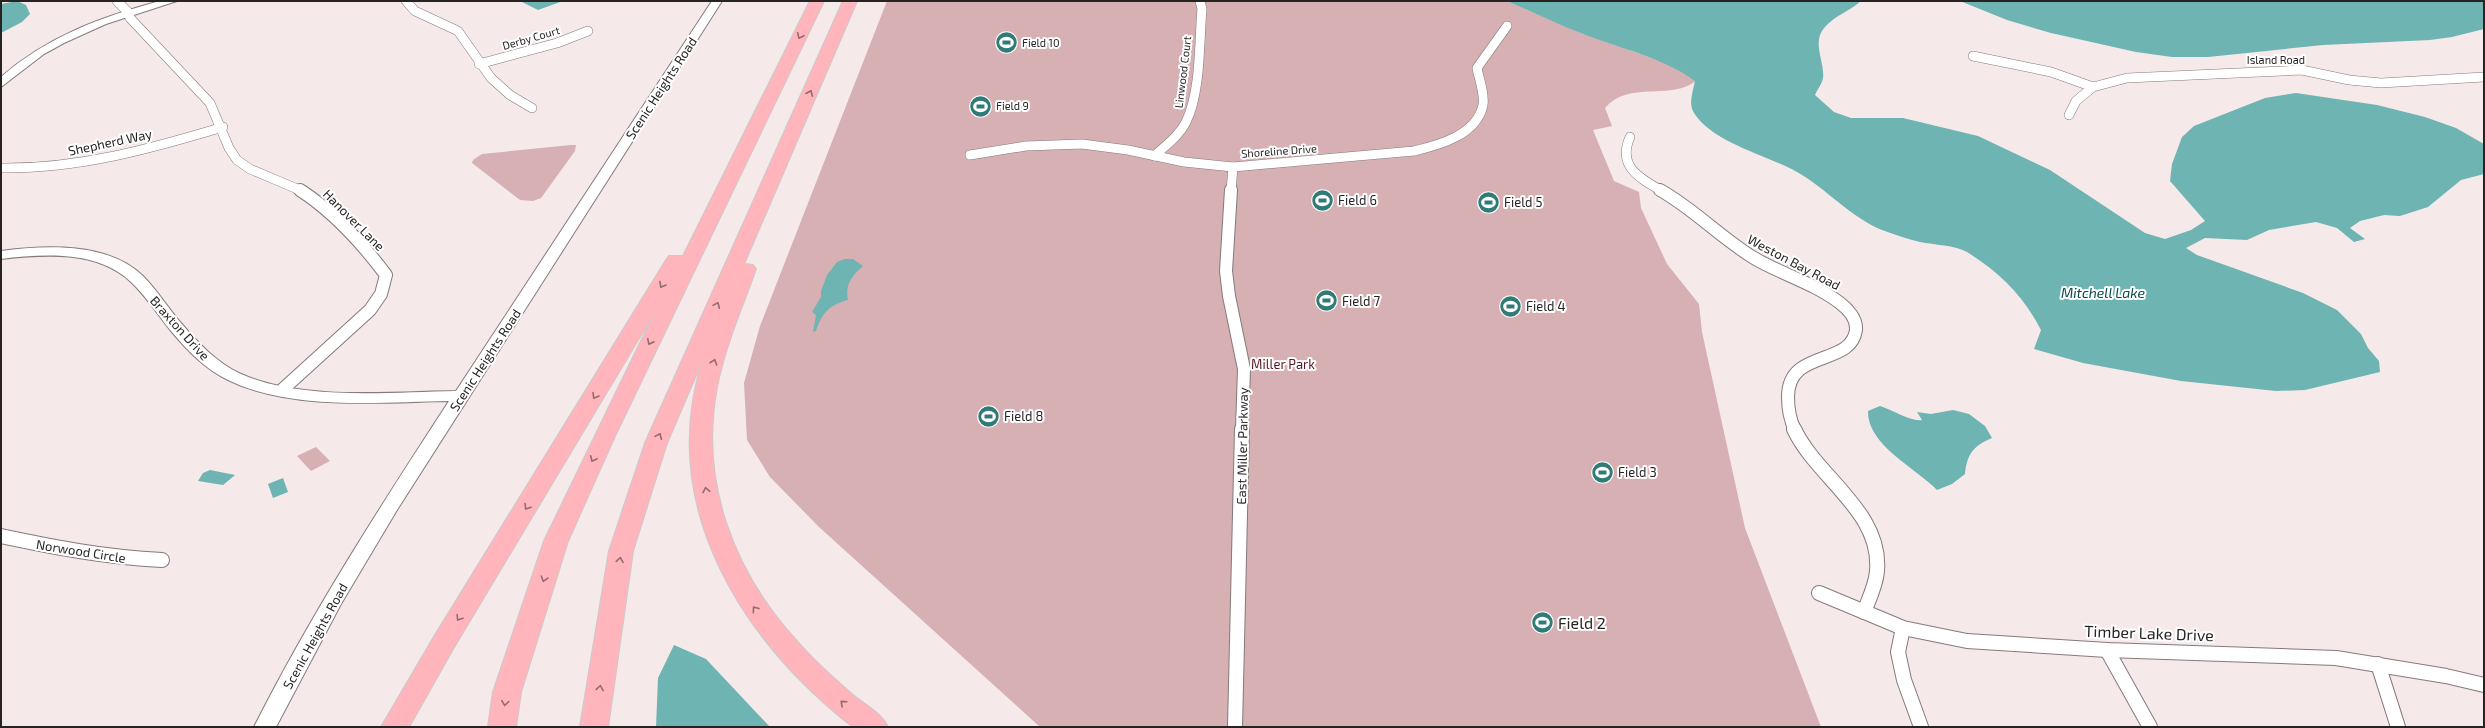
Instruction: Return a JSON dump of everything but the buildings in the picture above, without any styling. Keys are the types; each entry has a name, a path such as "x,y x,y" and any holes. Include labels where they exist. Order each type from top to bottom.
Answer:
{"highway":[{"path":"502,727 507,692 556,541 604,436 817,1"},
{"path":"594,727 621,551 656,444 850,1"},
{"path":"795,128 787,167 746,270 708,378 701,425 701,464 713,527 731,569 753,607 783,646 850,709 874,727"},
{"path":"395,727 444,642 589,407 754,131"}],"street":[{"name":"Hanover Lane","path":"117,1 128,13 130,18 210,103 223,127 228,146 238,162 294,187 312,198 386,275 385,286 380,297 370,310 282,390"},
{"path":"1,83 32,56 90,26 128,13 172,1"},
{"path":"406,1 415,11 448,24 458,32 479,64 498,84 532,108"},
{"name":"Scenic Heights Road","path":"265,727 334,600 391,505 717,1"},
{"name":"Linwood Court","path":"1154,156 1184,126 1189,116 1197,65 1202,9 1200,1"},
{"name":"Shoreline Drive","path":"970,156 1009,148 1061,144 1103,146 1184,162 1233,166 1414,151 1432,147 1455,138 1472,125 1481,112 1482,97 1477,81 1476,68 1507,26"},
{"name":"Derby Court","path":"479,64 557,44 588,31"},
{"path":"1973,56 2051,72 2093,87"},
{"name":"Island Road","path":"2069,115 2076,101 2093,87 2134,78 2302,70 2349,80 2381,83 2484,77"},
{"name":"Shepherd Way","path":"1,168 44,167 113,157 223,127"},
{"name":"Weston Bay Road","path":"1630,138 1624,146 1623,156 1638,176 1683,204 1745,252 1823,292 1851,313 1856,324 1855,335 1849,345 1806,364 1797,371 1789,386 1788,404 1791,421 1799,438 1862,518 1876,546 1878,565 1874,585 1864,612"},
{"name":"East Miller Parkway","path":"1233,166 1227,284 1243,354 1244,395 1235,727"},
{"name":"Braxton Drive","path":"1,255 44,252 73,254 98,258 121,266 137,278 191,344 215,366 235,378 282,390 330,396 462,396"},
{"name":"Norwood Circle","path":"1,536 84,554 118,558 162,560"},
{"name":"Timber Lake Drive","path":"1819,593 1903,628 1967,641 2107,650 2296,656 2378,664 2484,685"},
{"path":"1903,628 1898,652 1904,680 1921,727"},
{"path":"2107,650 2150,727"},
{"path":"2378,664 2398,727"}],"green space":[{"name":"Miller Park","path":"887,1 1507,1 1583,34 1666,63 1696,81 1686,87 1674,90 1637,92 1615,100 1605,108 1612,126 1593,130 1614,181 1639,192 1641,208 1667,264 1699,304 1702,332 1745,528 1821,727 1040,727 819,527 770,477 747,440 744,383 760,326"},
{"path":"576,145 575,151 541,198 533,201 520,200 472,163 473,160 482,154"},
{"path":"316,447 330,461 311,471 297,456"}],"water":[{"path":"17,1 26,5 30,14 22,22 1,33 1,4"},
{"path":"520,1 563,1 538,10"},
{"name":"Mitchell Lake","path":"1507,1 1861,1 1829,23 1821,33 1819,39 1823,78 1815,95 1834,112 1851,118 1903,118 1978,136 2050,170 2145,233 2165,239 2191,230 2205,221 2170,181 2172,164 2182,137 2194,126 2265,98 2296,93 2377,105 2425,117 2456,128 2484,144 2484,174 2461,180 2428,207 2400,216 2384,215 2360,221 2350,228 2365,239 2354,242 2337,228 2316,222 2269,230 2247,240 2205,238 2186,248 2197,255 2303,293 2337,310 2361,334 2368,348 2379,361 2380,372 2305,390 2276,391 2181,381 2083,363 2034,349 2041,330 2034,317 2010,286 1990,268 1967,252 1951,247 1910,239 1882,230 1859,218 1818,186 1797,172 1727,140 1703,123 1694,113 1691,106 1695,81 1669,66 1641,54 1583,34"},
{"path":"1960,1 2484,1 2484,29 2452,37 2430,40 2323,45 2208,57 2172,57 2136,52 2051,33 2007,20"},
{"path":"845,259 853,259 863,266 850,281 847,294 848,300 831,307 821,319 816,331 813,332 816,315 812,312 821,297 821,291 827,275 837,262"},
{"path":"1880,406 1907,418 1918,420 1922,420 1917,412 1931,414 1953,410 1969,414 1985,426 1992,438 1980,444 1969,456 1965,474 1952,484 1937,490 1894,455 1875,435 1870,423 1868,411"},
{"path":"210,470 235,475 223,485 198,481 203,473"},
{"path":"283,478 288,492 273,498 268,484"},
{"path":"674,645 706,659 770,727 656,727 658,678"}],"place":[{"name":"Field 10","path":"1007,43"},
{"name":"Field 9","path":"981,106"},
{"name":"Field 6","path":"1323,200"},
{"name":"Field 5","path":"1488,202"},
{"name":"Field 7","path":"1327,301"},
{"name":"Field 4","path":"1511,306"},
{"name":"Field 8","path":"988,416"},
{"name":"Field 3","path":"1602,472"},
{"name":"Field 2","path":"1542,623"}]}
